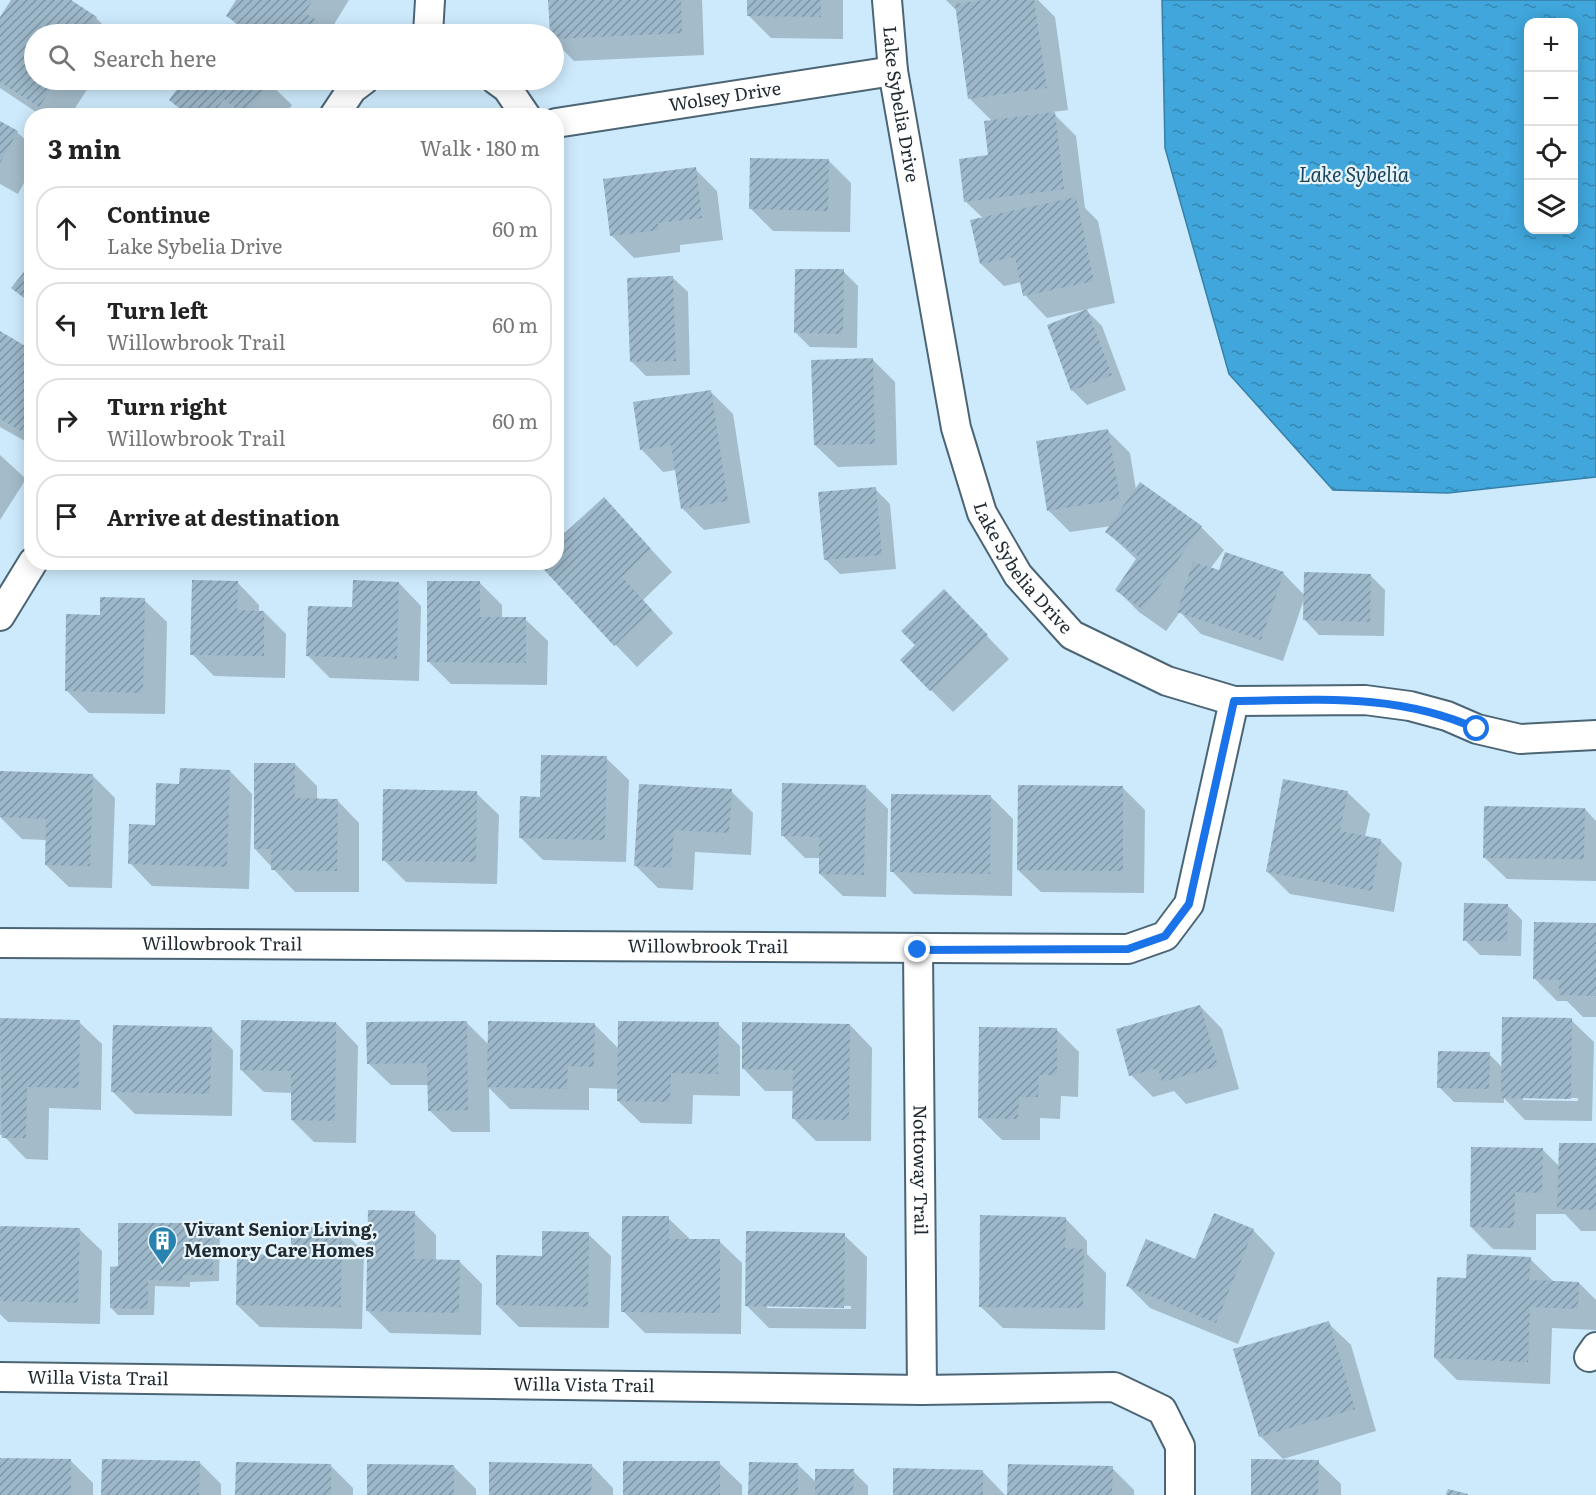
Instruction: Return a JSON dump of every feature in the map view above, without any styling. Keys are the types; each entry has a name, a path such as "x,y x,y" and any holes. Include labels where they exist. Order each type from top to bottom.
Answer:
{"street":[{"path":"429,24 430,0"},
{"name":"Lake Sybelia Drive","path":"886,0 893,71 956,428 982,513 1018,575 1072,635 1167,681 1234,701 1365,700 1420,708 1447,716 1477,729 1520,739 1596,735"},
{"name":"Wolsey Drive","path":"564,122 893,71"},
{"path":"339,108 351,90"},
{"path":"508,90 521,108"},
{"path":"0,616 28,570"},
{"name":"Willowbrook Trail","path":"0,943 918,950 1128,949 1165,936 1189,904 1234,701"},
{"name":"Nottoway Trail","path":"918,950 922,1390"},
{"name":"Willa Vista Trail","path":"0,1377 922,1390 1114,1387 1162,1410 1180,1446 1180,1495"}],"water":[{"name":"Lake Sybelia","path":"1162,0 1596,0 1596,477 1448,493 1333,490 1229,374 1165,148"}],"building":[{"path":"11,0 71,0 97,17 92,24 24,24 24,90 50,90 39,107 0,82 0,17"},
{"path":"236,0 313,0 305,13 315,19 312,24 238,24 226,16"},
{"path":"548,0 681,0 682,33 564,39 564,24 549,24"},
{"path":"747,0 821,0 821,17 747,16"},
{"path":"984,0 1034,0 1047,88 968,99 955,4"},
{"path":"176,90 264,90 250,108 235,108 224,99 217,108 179,108 169,100"},
{"path":"1055,112 1064,189 964,202 959,159 988,155 984,121"},
{"path":"0,121 18,131 0,163"},
{"path":"750,158 829,159 828,211 749,209"},
{"path":"696,167 702,218 658,223 659,230 610,236 603,179"},
{"path":"1076,197 1094,281 1023,296 1015,257 980,264 970,220"},
{"path":"795,269 844,269 843,334 794,333"},
{"path":"24,272 24,298 11,288"},
{"path":"673,276 676,361 630,362 627,278"},
{"path":"1087,309 1112,375 1071,391 1047,325"},
{"path":"0,331 24,345 24,426 21,431 0,419"},
{"path":"873,358 875,444 814,445 811,360"},
{"path":"711,390 728,501 681,509 671,445 640,450 633,402"},
{"path":"1108,429 1120,499 1047,511 1036,441"},
{"path":"1140,482 1202,526 1143,610 1115,590 1138,556 1105,532"},
{"path":"876,487 882,555 824,560 818,492"},
{"path":"604,497 651,549 622,577 652,610 614,646 544,570 564,570 564,534"},
{"path":"1225,552 1284,572 1261,640 1177,612 1193,562 1219,570"},
{"path":"1304,572 1371,574 1370,622 1303,620"},
{"path":"192,580 238,581 237,610 264,611 264,656 190,655"},
{"path":"353,580 399,582 397,659 306,656 308,606 352,607"},
{"path":"427,581 480,581 480,617 526,617 526,663 427,662"},
{"path":"944,589 988,635 930,691 900,660 915,645 901,631"},
{"path":"100,597 145,598 143,693 65,691 66,614 100,615"},
{"path":"541,755 607,756 605,840 519,838 520,796 540,797"},
{"path":"254,763 295,763 295,798 338,799 337,871 271,870 271,849 254,849"},
{"path":"180,768 230,770 227,867 128,864 129,824 155,825 156,783 179,784"},
{"path":"0,771 93,774 90,866 45,865 46,819 0,817"},
{"path":"1283,779 1348,791 1340,831 1381,839 1372,891 1266,872"},
{"path":"782,783 866,785 864,875 819,874 819,837 781,836"},
{"path":"639,784 732,789 729,833 674,830 671,868 634,866"},
{"path":"1018,785 1123,786 1123,871 1017,870"},
{"path":"383,789 477,791 476,862 382,861"},
{"path":"891,794 991,795 990,874 890,872"},
{"path":"1484,806 1585,808 1584,859 1483,858"},
{"path":"1464,903 1508,904 1507,941 1463,941"},
{"path":"1534,922 1596,923 1596,996 1559,995 1559,980 1533,979"},
{"path":"1200,1005 1218,1066 1162,1082 1158,1068 1129,1076 1116,1029"},
{"path":"1502,1017 1572,1018 1571,1099 1501,1098"},
{"path":"0,1018 80,1020 79,1088 27,1087 26,1138 2,1138"},
{"path":"241,1020 336,1022 335,1121 291,1120 291,1071 240,1070"},
{"path":"467,1021 468,1110 428,1111 427,1063 367,1064 366,1022"},
{"path":"488,1021 595,1023 594,1067 568,1066 567,1089 487,1087"},
{"path":"618,1021 719,1022 718,1074 671,1073 670,1102 617,1101"},
{"path":"742,1022 850,1024 849,1120 792,1119 793,1070 742,1069"},
{"path":"113,1025 212,1027 210,1094 111,1092"},
{"path":"979,1027 1057,1028 1057,1075 1039,1075 1038,1097 1019,1097 1018,1119 978,1118"},
{"path":"1438,1051 1490,1052 1489,1089 1437,1088"},
{"path":"1559,1143 1596,1143 1596,1210 1557,1209"},
{"path":"1471,1147 1543,1148 1542,1193 1515,1192 1514,1228 1470,1227"},
{"path":"368,1210 415,1211 414,1259 460,1260 459,1313 366,1311"},
{"path":"1214,1213 1254,1229 1216,1323 1126,1286 1146,1239 1195,1259"},
{"path":"980,1215 1066,1217 1065,1248 1084,1249 1083,1308 979,1307"},
{"path":"622,1216 669,1216 669,1239 720,1239 720,1313 621,1312"},
{"name":"Vivant Senior Living, Memory Care Homes","path":"118,1223 214,1223 213,1275 183,1275 183,1281 148,1280 148,1309 110,1308 110,1267 118,1266"},
{"path":"0,1226 80,1228 78,1303 0,1301"},
{"path":"291,1227 342,1228 341,1307 236,1305 237,1254 291,1255"},
{"path":"542,1231 589,1232 588,1307 496,1305 496,1255 542,1256"},
{"path":"746,1231 845,1233 844,1308 745,1306"},
{"path":"1467,1254 1531,1257 1529,1280 1579,1282 1578,1309 1530,1307 1528,1362 1434,1358 1437,1277 1466,1278"},
{"path":"1329,1321 1355,1409 1259,1437 1233,1349"},
{"path":"0,1458 71,1459 71,1495 0,1495"},
{"path":"102,1459 200,1461 199,1495 101,1495"},
{"path":"1251,1459 1319,1460 1318,1495 1251,1495"},
{"path":"623,1461 720,1461 720,1495 623,1495"},
{"path":"236,1462 331,1464 331,1495 235,1495"},
{"path":"489,1462 592,1464 591,1495 489,1495"},
{"path":"749,1462 798,1463 798,1495 748,1495"},
{"path":"367,1464 454,1465 454,1495 367,1495"},
{"path":"1008,1464 1113,1466 1112,1495 1007,1495"},
{"path":"893,1468 983,1470 983,1495 893,1495"},
{"path":"815,1469 854,1469 853,1495 815,1495"},
{"path":"1448,1489 1468,1494 1468,1495 1446,1495"}],"place":[{"name":"Vivant Senior Living, Memory Care Homes","path":"163,1266"}],"route":[{"path":"918,950 1128,949 1165,936 1189,904 1234,701 1365,700 1410,706 1447,716 1477,729"}]}
